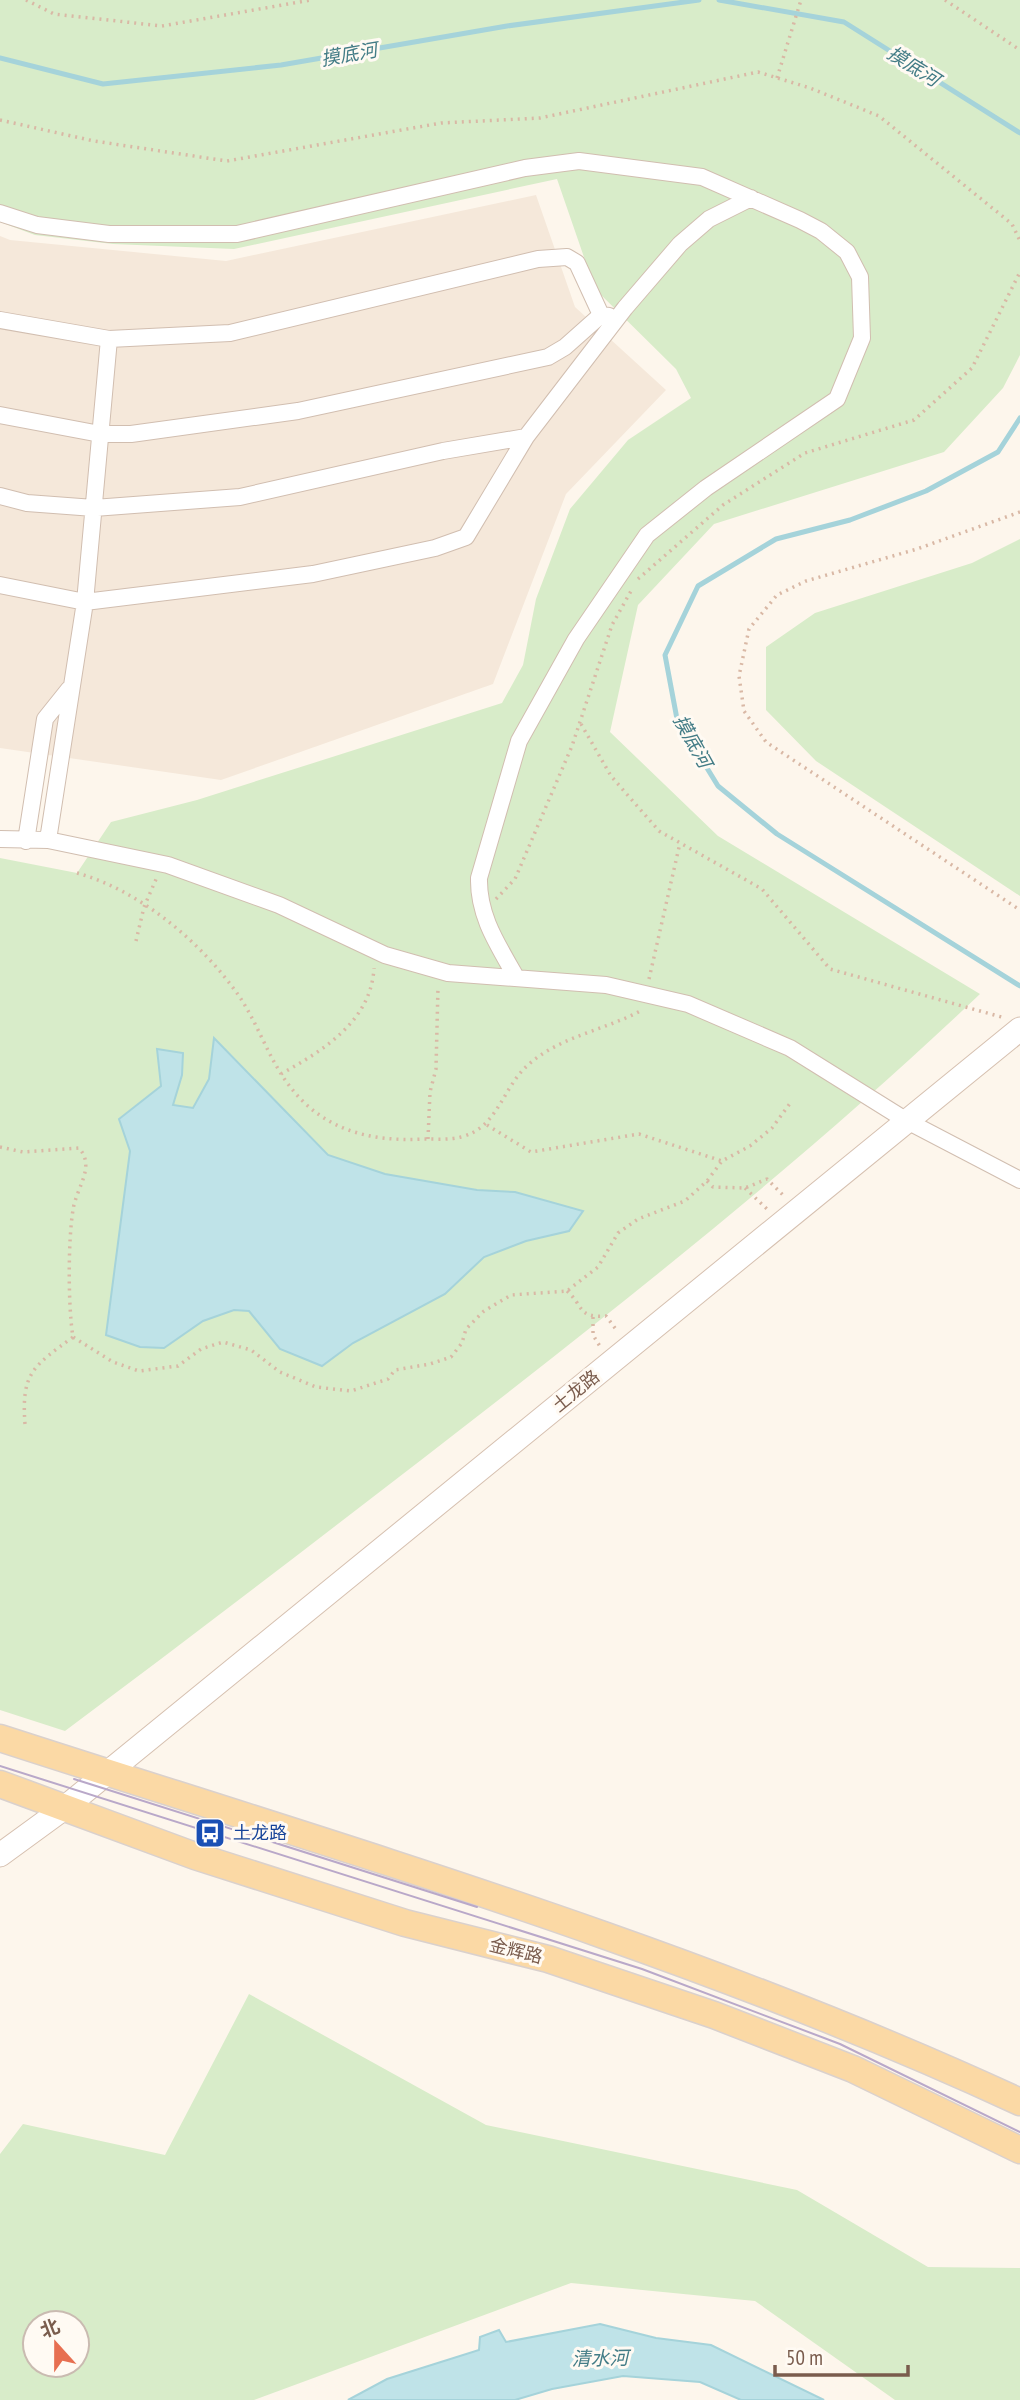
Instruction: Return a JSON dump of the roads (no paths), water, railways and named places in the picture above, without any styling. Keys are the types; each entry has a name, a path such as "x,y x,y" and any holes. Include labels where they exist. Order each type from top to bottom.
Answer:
{"main road":[{"path":"0,1738 110,1771 691,1966 915,2053 1020,2102"},
{"name":"金辉路","path":"0,1784 63,1809 405,1923 548,1959 714,2015 853,2070 1020,2150"}],"street":[{"path":"0,213 37,225 109,234 237,234 525,168 579,161 702,177 821,231 846,252 860,277 863,303 862,338 837,399 706,488 647,535 576,639 519,741 479,878 478,899 516,977"},
{"path":"0,585 85,602 313,574 435,548 466,537 526,437 618,318 680,244 709,219 751,198"},
{"path":"0,320 109,339 230,333 538,259 567,257 577,263 601,315"},
{"path":"601,315 618,318"},
{"path":"0,415 100,434 131,434 298,411 548,357 565,347 601,315"},
{"path":"48,841 85,602 109,339"},
{"path":"0,496 27,503 94,508 240,497 443,451 526,437"},
{"path":"26,841 44,719 70,687"},
{"path":"0,839 48,841 160,864 279,905 376,951 438,971 606,985 688,1004 790,1048 907,1121 1020,1181"},
{"name":"土龙路","path":"0,1855 63,1809 790,1217 907,1121 1013,1024"}],"water":[{"path":"214,1038 328,1155 385,1174 477,1190 515,1192 583,1211 569,1231 526,1241 484,1257 445,1294 353,1343 322,1366 280,1349 249,1311 234,1310 203,1321 164,1348 140,1347 106,1335 130,1151 119,1119 161,1086 157,1049 183,1053 182,1075 173,1105 193,1108 209,1079"},
{"name":"清水河","path":"600,2324 656,2338 711,2345 824,2400 741,2400 700,2382 623,2376 552,2389 515,2400 348,2400 387,2379 479,2350 480,2337 499,2330 506,2342"}],"waterway":[{"name":"摸底河","path":"0,58 103,84 281,65 507,26 699,0"},
{"name":"摸底河","path":"719,0 844,22 1020,133"},
{"name":"摸底河","path":"1020,418 998,452 926,491 850,520 776,539 698,586 665,655 677,719 718,786 777,834 1020,986"}],"tram line":[{"path":"0,1766 642,1969 840,2044 1020,2132"},
{"path":"74,1779 477,1907"}],"place":[{"name":"土龙路","path":"210,1833"}]}
